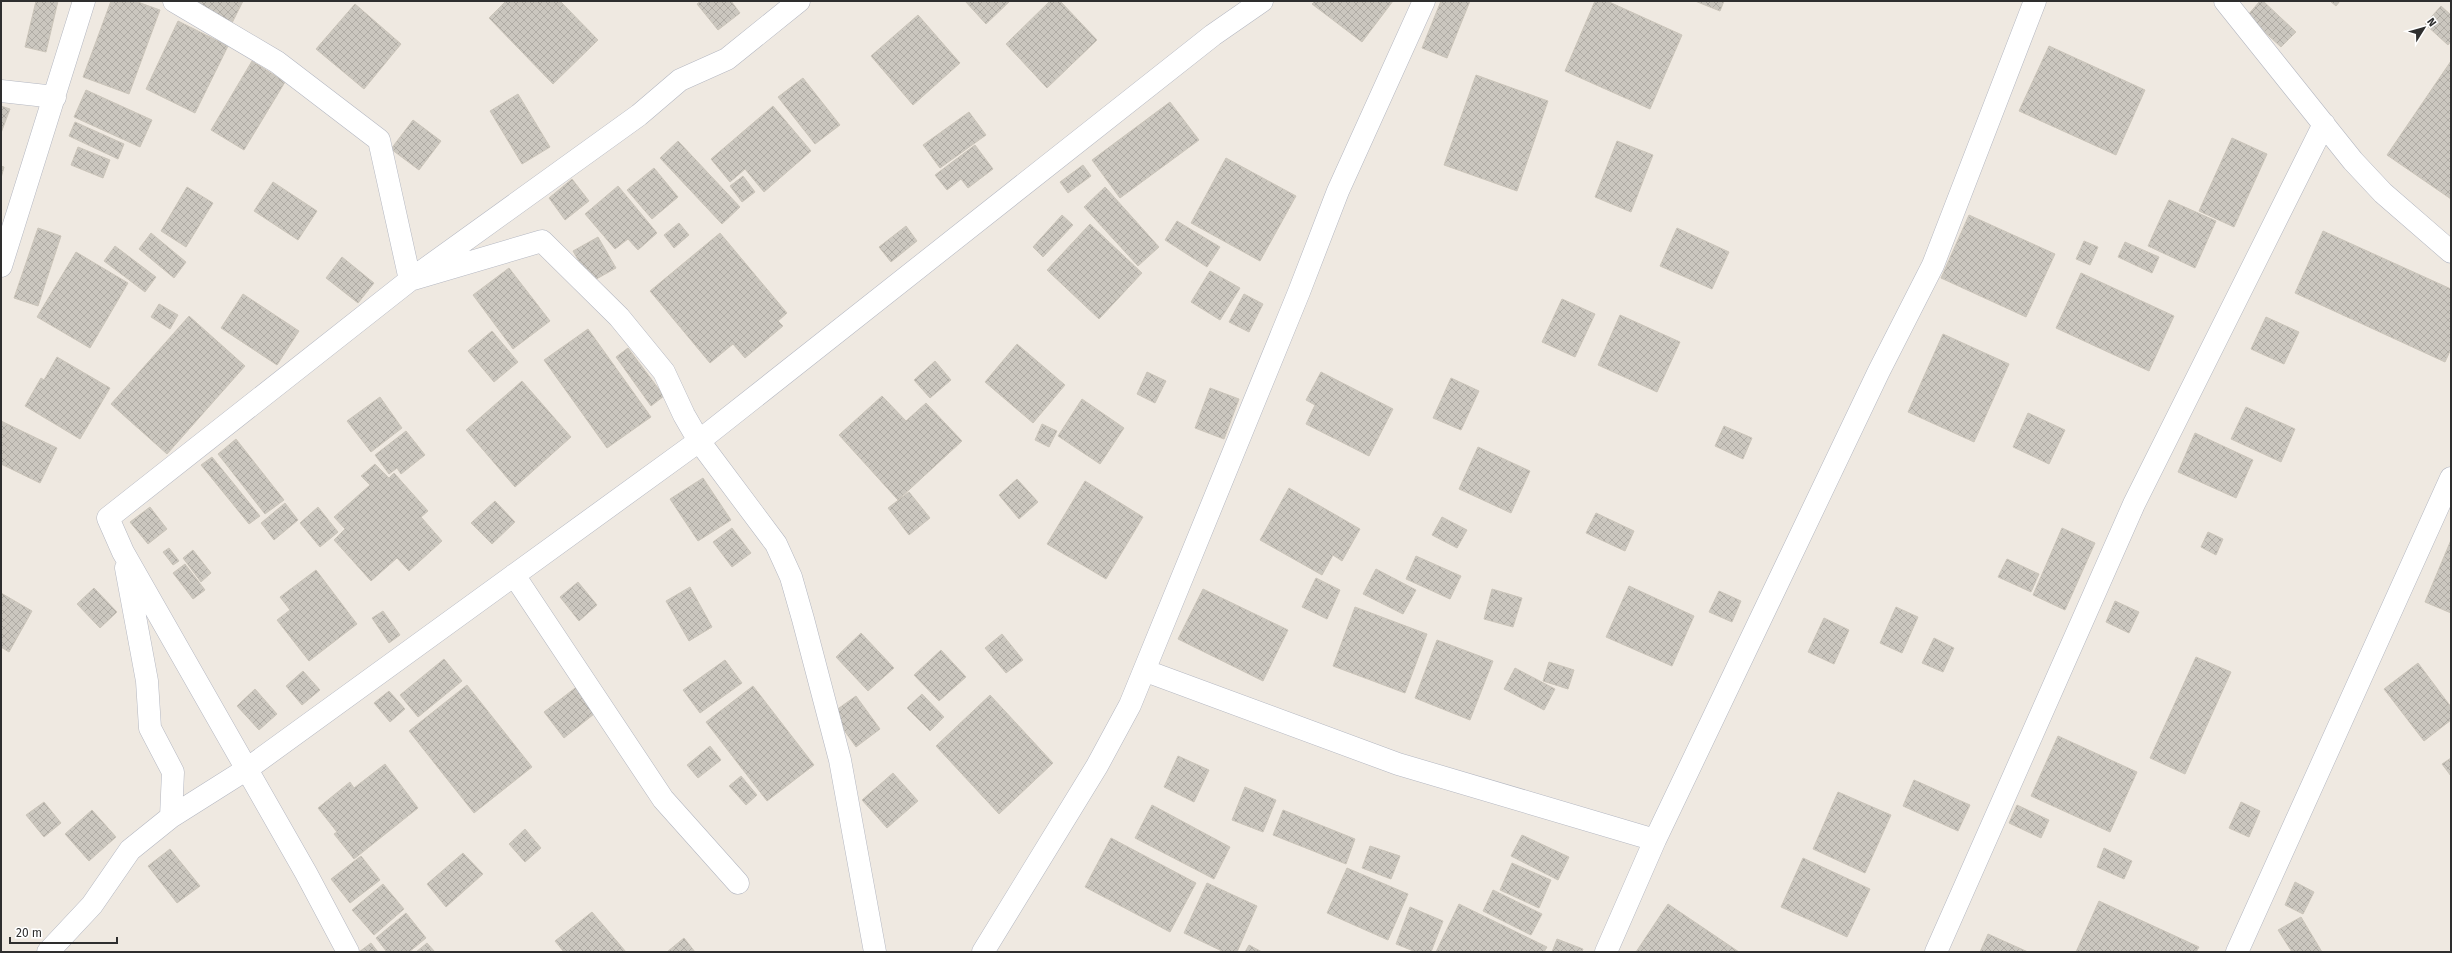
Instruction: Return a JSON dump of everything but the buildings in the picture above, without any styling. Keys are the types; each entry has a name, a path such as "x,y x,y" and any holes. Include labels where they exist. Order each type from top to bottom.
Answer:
{"street":[{"path":"1,266 84,1"},
{"path":"174,1 277,62 379,140 410,280"},
{"path":"348,952 247,769 123,552 108,518 410,280 640,115 680,80 727,59 799,1"},
{"path":"48,952 92,906 130,850 171,817 247,769 699,440 1200,45 1262,1"},
{"path":"983,952 1097,766 1130,705 1146,671 1338,191 1424,1"},
{"path":"1606,952 1655,840 1879,371 1934,265 2035,1"},
{"path":"2225,1 2324,124 2383,194 2451,252"},
{"path":"1,91 55,97"},
{"path":"1936,952 2134,504 2324,124"},
{"path":"410,280 542,240 619,317 664,372 684,415 699,440 776,544 791,577 840,760 875,952"},
{"path":"2243,948 2451,478"},
{"path":"123,552 147,681 150,728 173,772 171,817"},
{"path":"514,575 663,800 738,883"},
{"path":"1146,671 1398,764 1655,840"}]}
